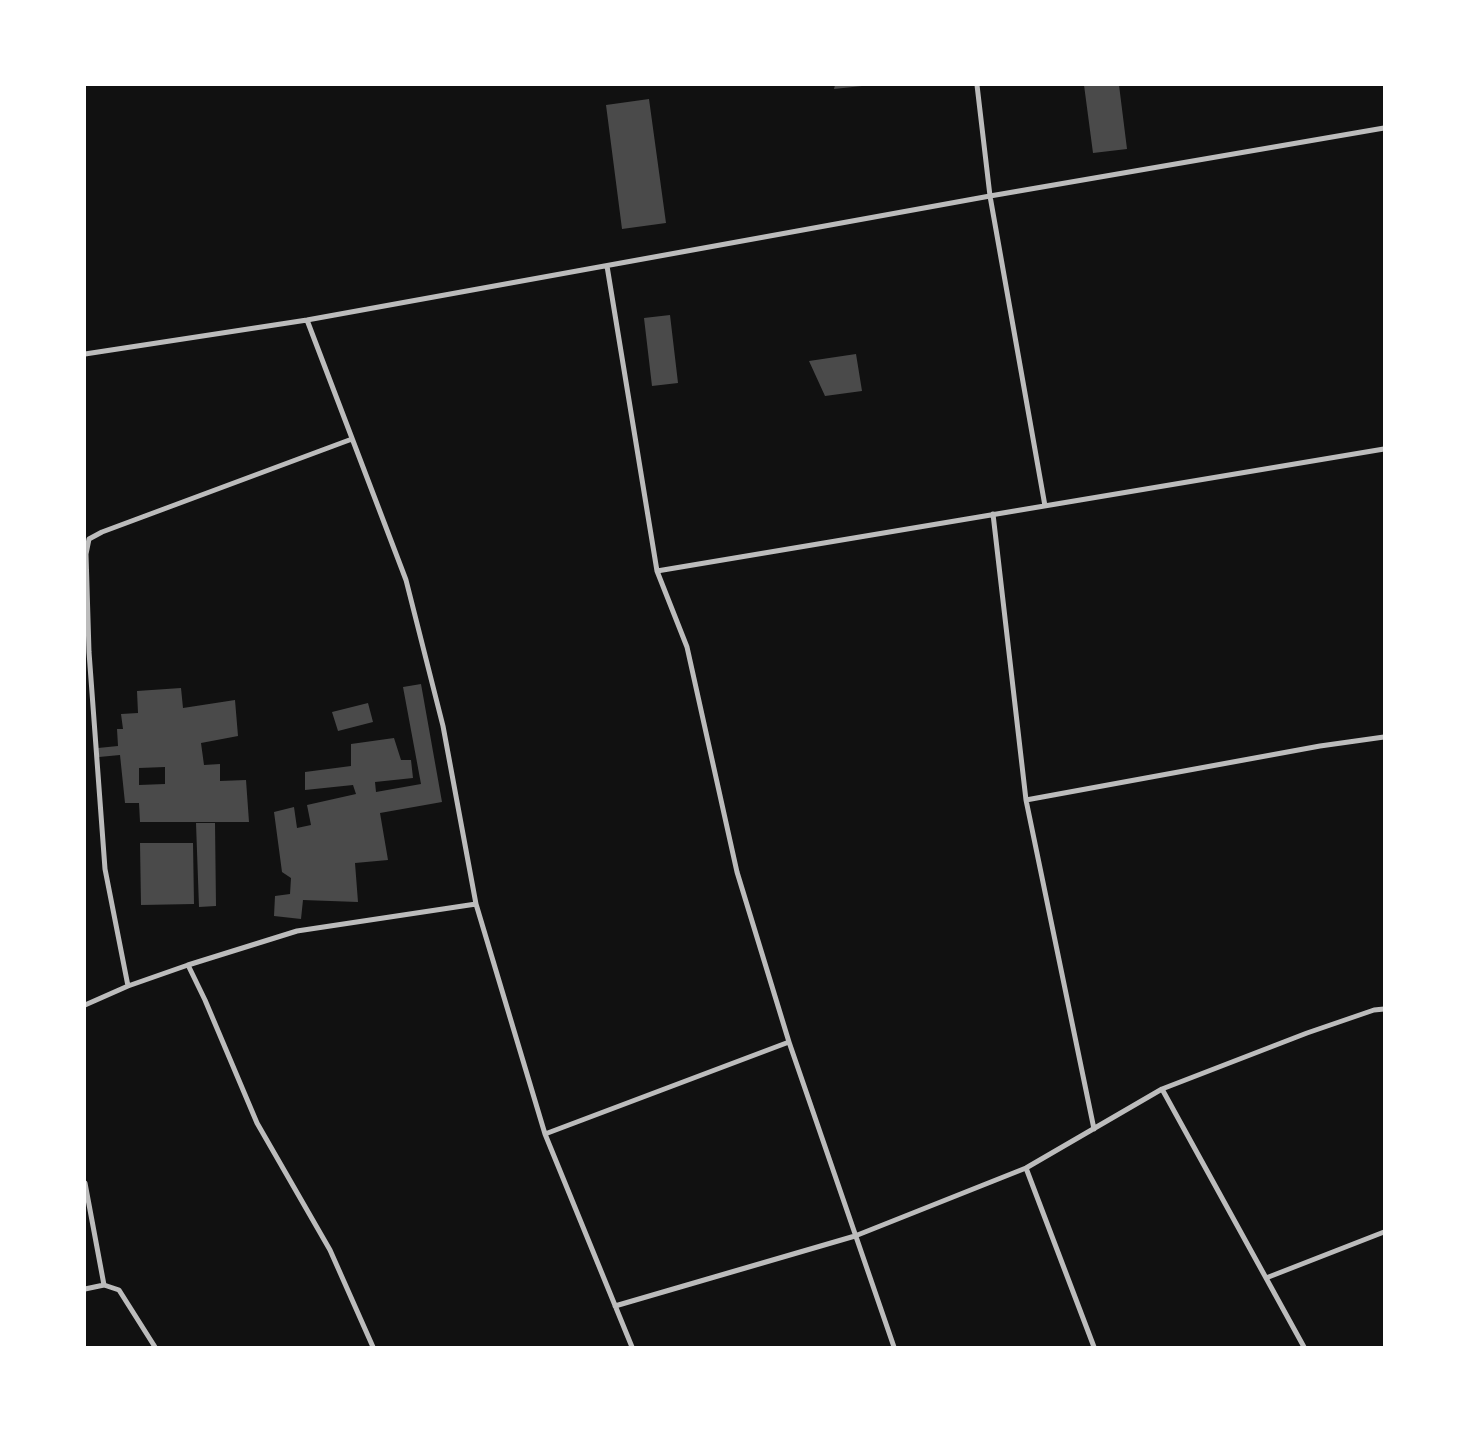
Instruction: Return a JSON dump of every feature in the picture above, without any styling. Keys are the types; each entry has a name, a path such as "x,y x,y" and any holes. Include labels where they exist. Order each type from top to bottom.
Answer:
{"street":[{"path":"977,85 990,196 1046,506"},
{"path":"85,354 306,320 990,196 1384,128"},
{"path":"607,266 657,571 686,647 737,872 790,1042 894,1347"},
{"path":"306,320 406,580 443,726 476,904 545,1134 632,1347"},
{"path":"128,986 105,870 87,653 86,554 90,539 102,532 352,439"},
{"path":"657,571 1384,449"},
{"path":"993,514 1026,800 1094,1129"},
{"path":"1026,800 1320,746 1384,737"},
{"path":"85,1005 128,986 188,964 297,931 476,904"},
{"path":"188,964 257,1123 330,1250 374,1347"},
{"path":"615,1306 855,1236 1026,1168 1162,1089 1307,1033 1384,1008"},
{"path":"545,1134 790,1042"},
{"path":"1162,1089 1304,1347"},
{"path":"1026,1168 1094,1347"},
{"path":"85,1183 104,1285"},
{"path":"1266,1278 1384,1232"},
{"path":"85,1289 104,1285 119,1290 155,1347"}],"building":[{"path":"835,85 862,85 862,86 834,89"},
{"path":"1084,85 1119,85 1127,149 1093,153"},
{"path":"649,99 666,223 622,229 606,105"},
{"path":"670,315 678,383 652,386 644,318"},
{"path":"856,354 862,391 825,396 809,361"},
{"path":"421,684 442,802 380,813 388,860 355,863 358,902 303,900 301,919 274,916 275,896 290,894 291,878 282,872 274,812 294,807 297,828 311,825 307,805 356,794 353,785 305,790 305,772 351,766 351,744 394,738 401,760 411,760 413,778 375,782 376,792 421,784 403,687"},
{"path":"181,688 183,708 235,700 238,736 201,743 204,765 220,764 220,781 246,780 249,822 140,822 139,803 125,803 120,755 99,757 98,748 118,746 117,729 123,729 121,714 138,713 137,691","holes":["165,767 165,784 139,785 139,768"]},
{"path":"368,703 373,722 338,731 332,712"},
{"path":"196,823 215,823 216,906 199,907"},
{"path":"140,843 193,843 194,904 141,905"}]}
